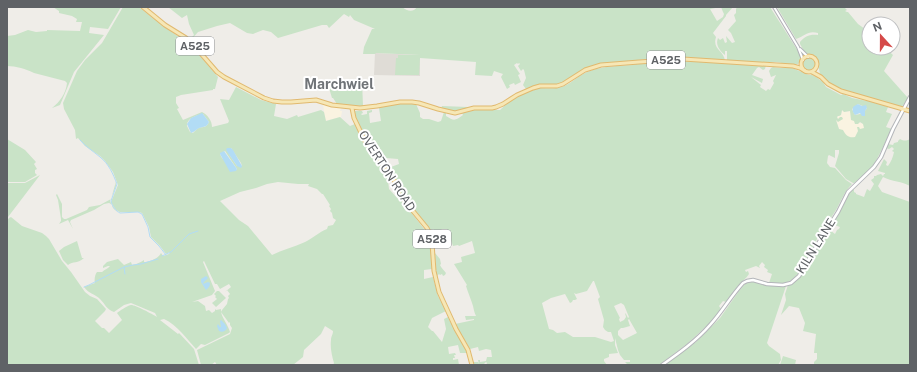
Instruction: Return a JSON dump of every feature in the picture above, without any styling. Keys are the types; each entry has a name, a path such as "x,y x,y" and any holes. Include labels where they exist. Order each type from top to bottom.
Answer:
{"main road":[{"name":"A525","path":"143,7 165,25 186,38 198,48 222,76 264,98 282,102 316,100 332,105 352,108 367,108 400,102 412,102 452,113 474,108 492,108 500,106 517,95 533,88 540,86 552,87 561,85 585,70 593,67 625,63 683,60 797,66 808,57"},
{"path":"808,57 813,57 815,59 817,70 822,79"},
{"path":"802,62 802,68 805,71"},
{"path":"812,72 817,65"},
{"name":"A525","path":"793,66 812,72 833,87 847,94 910,112"},
{"name":"KILN LANE","path":"662,365 689,346 711,325 743,283 753,280 767,284 783,285 791,283 799,276 838,212 848,192 874,167 881,157 910,97"},
{"name":"OVERTON ROAD","path":"352,108 354,118 365,141 391,175 399,194 427,228 430,234 435,277 439,292 456,329 468,350 472,365"}],"street":[{"path":"774,7 798,47 808,57"},
{"path":"798,47 802,62"}],"shaded area":[{"path":"375,53 420,55 420,76 374,75"},
{"path":"323,103 341,108 341,117 325,121"},
{"path":"843,110 844,112 851,111 855,121 874,128 874,135 864,145 861,146 842,142 841,138 846,135 839,129 836,120 838,116 841,115"}],"green space":[{"path":"53,7 121,7 108,29 90,27 89,33 104,35 74,72 60,105 52,108 62,97 67,83 65,81 21,68 7,66 7,36 15,35 28,30 36,32 47,30 80,31 82,22 76,22 77,19 72,16 59,13 59,11"},
{"path":"123,7 139,7 191,45 218,77 215,89 213,90 176,97 176,103 179,108 177,109 183,120 202,112 209,118 212,127 228,123 229,121 220,99 229,100 236,87 261,100 276,104 274,116 287,119 297,115 298,117 321,110 324,112 326,121 340,117 350,126 355,124 363,142 387,171 392,180 388,181 389,189 398,199 400,198 431,240 432,269 424,270 424,279 433,277 438,296 446,311 432,318 428,327 442,342 446,329 444,319 448,317 468,353 460,353 458,345 448,347 449,354 455,353 456,355 454,355 455,358 453,358 453,360 458,359 459,365 333,365 331,339 333,331 325,326 321,334 304,350 303,357 293,365 217,365 215,362 211,365 201,365 197,350 230,334 232,328 230,323 221,312 230,332 205,345 201,344 196,349 182,332 164,319 160,320 178,334 179,333 194,349 199,365 7,365 7,221 11,217 22,226 42,233 49,239 62,261 85,292 97,299 106,309 95,321 109,333 122,320 117,313 125,307 131,305 157,317 155,313 131,303 124,305 114,312 84,287 95,283 97,272 102,272 110,266 103,268 107,262 118,259 124,265 131,262 133,265 144,260 144,262 146,262 152,260 161,253 163,256 169,254 170,252 166,254 151,237 149,227 142,213 117,211 111,202 118,185 113,172 100,156 85,146 78,138 76,139 75,130 64,109 63,103 77,71 85,60 102,43","holes":["203,114 209,122 205,127 201,127 193,133 190,132 187,126 188,121 193,117","231,148 242,166 237,166 229,154","225,151 237,170 222,158 220,154","278,182 309,184 308,186 317,189 323,194 330,205 330,211 333,218 336,220 333,225 328,226 327,229 301,244 272,255 248,226 239,220 220,201 240,192","204,261 215,284 217,284 220,289 229,284 231,287 227,290 230,294 228,296 229,298 227,304 221,312 221,309 215,309 212,313 209,310 206,311 205,306 198,301 192,302 212,295 215,291 203,262"]},
{"path":"168,7 402,7 410,11 417,7 721,7 733,7 713,33 716,37 716,45 723,54 725,61 681,57 607,63 592,66 580,71 560,84 554,86 526,89 523,85 526,78 524,70 523,69 521,71 518,66 520,64 519,63 514,65 520,74 518,75 521,82 515,85 514,83 509,85 510,87 507,89 501,77 503,74 494,71 492,76 475,75 476,62 420,58 419,75 395,75 396,58 398,58 398,55 420,55 376,53 363,54 364,47 372,29 375,29 354,20 350,15 349,17 344,14 329,28 327,25 322,25 278,38 271,32 263,30 253,34 247,33 230,23 198,32 191,40 190,39 194,35 187,15 182,18","holes":["721,7 724,14 723,17 717,21 710,9"]},
{"path":"737,7 770,7 800,55 800,61 798,64 727,61 727,51 725,51 725,55 721,52 718,48 717,41 718,38 720,40 723,38 725,43 727,42 726,36 732,43 735,42 728,30 736,21 734,15"},
{"path":"777,7 779,9 781,7 844,7 847,10 845,11 848,12 861,26 861,56 892,56 884,71 908,98 901,108 885,104 886,107 888,107 886,112 892,114 886,127 892,129 875,163 869,171 854,183 846,179 835,166 839,150 835,150 835,158 829,155 828,156 827,163 830,167 835,168 846,180 852,184 817,239 805,263 793,279 783,284 769,283 772,274 767,272 768,270 764,267 765,265 762,262 759,266 760,268 756,266 745,270 746,272 748,271 749,274 726,302 723,301 719,306 721,309 713,320 687,344 659,365 628,365 625,362 630,362 630,360 624,360 620,355 615,338 615,345 618,353 609,354 609,357 604,359 607,365 486,365 486,362 483,365 474,365 473,362 478,362 479,364 478,360 480,360 480,362 486,361 487,357 492,357 491,350 486,349 479,351 478,347 470,349 455,324 474,320 466,320 465,316 476,316 466,286 467,285 454,264 462,262 461,257 475,253 472,241 459,246 453,246 447,229 441,229 442,230 437,232 436,241 438,242 434,243 432,233 434,229 429,230 400,193 394,176 367,143 355,119 355,111 362,111 362,115 367,114 367,111 372,110 372,112 369,113 370,123 381,121 379,107 397,104 416,104 420,117 423,119 438,122 441,121 444,112 446,113 446,116 454,120 463,115 462,113 472,110 500,110 508,102 529,90 564,86 582,75 596,69 635,64 683,61 766,65 765,69 763,70 759,67 757,68 752,75 763,79 762,83 751,77 766,91 768,89 770,90 776,75 771,77 769,71 771,68 792,68 816,77 823,82 826,87 841,95 843,94 852,98 867,101 863,97 840,90 825,80 820,74 819,62 817,59 814,56 805,53 800,44 804,38 810,35 818,35 818,33 815,32 796,39","holes":["858,104 867,108 862,113 855,115 852,109","842,110 844,112 850,111 851,120 854,121 855,124 860,122 863,124 864,128 860,129 857,127 858,131 855,137 848,136 843,130 839,129 836,120 838,122 843,119 842,117 838,119 837,117 841,115","386,158 398,159 399,164 391,167","593,281 600,297 598,299 604,320 603,327 608,332 611,332 614,341 611,342 595,337 573,337 565,332 557,333 549,329 542,303 551,298 565,294 570,303 577,299 574,293 576,294 587,291","621,303 624,305 629,317 628,318 625,313 626,317 620,322 620,318 614,306","629,319 637,333 623,340 618,335 618,331 621,328 630,326"]},
{"path":"810,57 815,59 817,64 815,69 810,71 805,69 803,64 805,59"},
{"path":"362,81 363,106 340,106 332,98 329,88"},
{"path":"442,106 468,108 456,112 441,109"},
{"path":"7,139 25,150 36,162 34,164 37,169 35,170 35,173 37,175 25,182 7,182"},
{"path":"900,139 910,139 910,186 883,177 878,186 882,192 910,202 910,365 814,365 814,362 817,359 817,353 814,353 816,334 803,331 805,323 799,308 789,306 781,315 786,300 785,294 788,285 795,281 827,232 831,231 835,234 839,229 840,227 832,224 846,197 852,189 856,194 864,197 867,189 870,191 874,184 871,180 874,176 881,174 883,176 885,174 878,171 884,159 887,162 886,165 888,166 894,152 892,151 894,149 892,147 889,149 886,148 888,144 893,145"},
{"path":"40,175 7,217 7,183 25,183"},
{"path":"57,194 62,204 62,217 64,219 87,210 89,207 100,205 111,199 110,201 112,205 109,203 104,204 71,220 70,222 73,229 68,220 59,224 61,219"},
{"path":"77,241 82,258 84,258 68,265 63,260 59,251"},
{"path":"435,253 440,259 440,266 446,273 443,276 442,274 436,275"},
{"path":"753,281 767,285 786,286 767,343 780,354 781,360 778,365 664,365 696,342 720,318 746,283"},
{"path":"219,291 226,298 216,307 212,303 217,299 214,294"},
{"path":"783,356 796,360 795,365 780,365"}],"water":[{"path":"858,104 862,106 866,105 867,108 865,111 865,116 862,116 860,113 855,115 853,107"},
{"path":"202,113 209,122 206,126 191,133 187,124 191,118"},
{"path":"227,148 231,148 233,150 242,166 241,168 237,166 226,150"},
{"path":"224,151 237,169 236,171 230,172 220,154"},
{"path":"206,276 208,278 203,284 208,282 210,283 206,290 201,282 201,279"},
{"path":"221,320 227,328 223,332 219,331 217,326 218,324 221,327"}],"waterway":[{"path":"80,140 103,160 112,173 117,184 111,201 114,208 120,213 138,212 142,214 148,227 150,237 166,255"},
{"path":"162,256 171,252 189,234 198,231"},
{"path":"125,274 124,267 158,259"},
{"path":"84,287 124,267"}],"district":[{"name":"Marchwiel","path":"339,84"}]}
